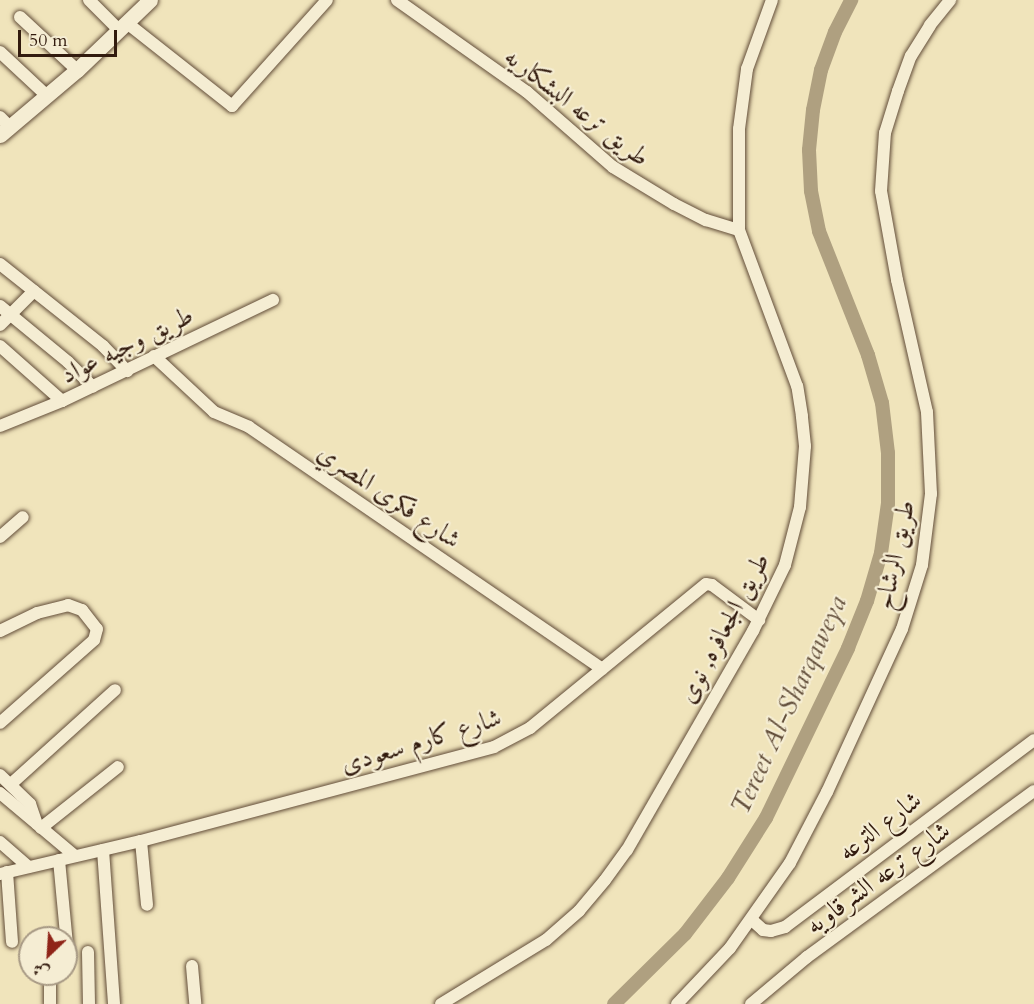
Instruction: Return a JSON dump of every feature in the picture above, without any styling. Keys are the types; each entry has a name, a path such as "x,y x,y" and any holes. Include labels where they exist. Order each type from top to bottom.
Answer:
{"street":[{"path":"89,0 232,106 327,0"},
{"path":"3,126 47,96 150,0"},
{"name":"طريق ترعه البشكاريه","path":"397,0 527,92 613,167 674,204 706,220 739,230"},
{"name":"طريق الجعافره, نوى","path":"441,1004 546,940 579,911 606,880 627,850 759,620 784,565 794,536 800,507 805,446 797,386 739,230 739,129 747,69 772,0"},
{"name":"طريق الرشاح","path":"677,1004 706,975 752,920 790,863 827,792 902,629 922,565 932,494 927,412 897,280 881,191 885,133 898,91 911,57 930,25 950,0"},
{"path":"20,16 77,70"},
{"path":"0,52 47,96"},
{"path":"0,264 103,346 127,371"},
{"path":"0,326 34,291"},
{"name":"طريق وجيه عواد","path":"1,425 93,387 273,300"},
{"path":"0,306 68,362 93,387"},
{"path":"0,346 62,401"},
{"name":"شارع فكرى المصري","path":"154,356 214,412 249,427 602,669"},
{"path":"0,537 23,517"},
{"name":"شارع كارم سعودى","path":"4,873 141,841 494,747 530,728 706,584 712,585 759,620"},
{"path":"0,631 38,613 68,605 82,610 97,629 94,640 0,723"},
{"path":"10,784 115,690"},
{"name":"شارع الترعه","path":"752,920 763,930 771,932 785,927 1034,740"},
{"path":"39,826 118,767"},
{"path":"0,775 30,804 39,826"},
{"name":"شارع ترعه الشرقاويه","path":"751,1004 807,957 1034,791"},
{"path":"0,793 75,856"},
{"path":"141,841 147,905"},
{"path":"0,842 30,867"},
{"path":"103,850 114,1004"},
{"path":"59,860 65,926"},
{"path":"4,873 12,942"},
{"path":"88,952 88,1004"},
{"path":"192,966 195,1004"},
{"path":"50,986 50,1004"}],"waterway":[{"name":"Tereet Al-Sharqaweya","path":"614,1004 685,934 728,878 766,818 848,648 867,601 881,553 888,503 888,453 882,403 868,355 819,231 811,191 809,150 813,110 821,70 835,32 851,0"}]}
